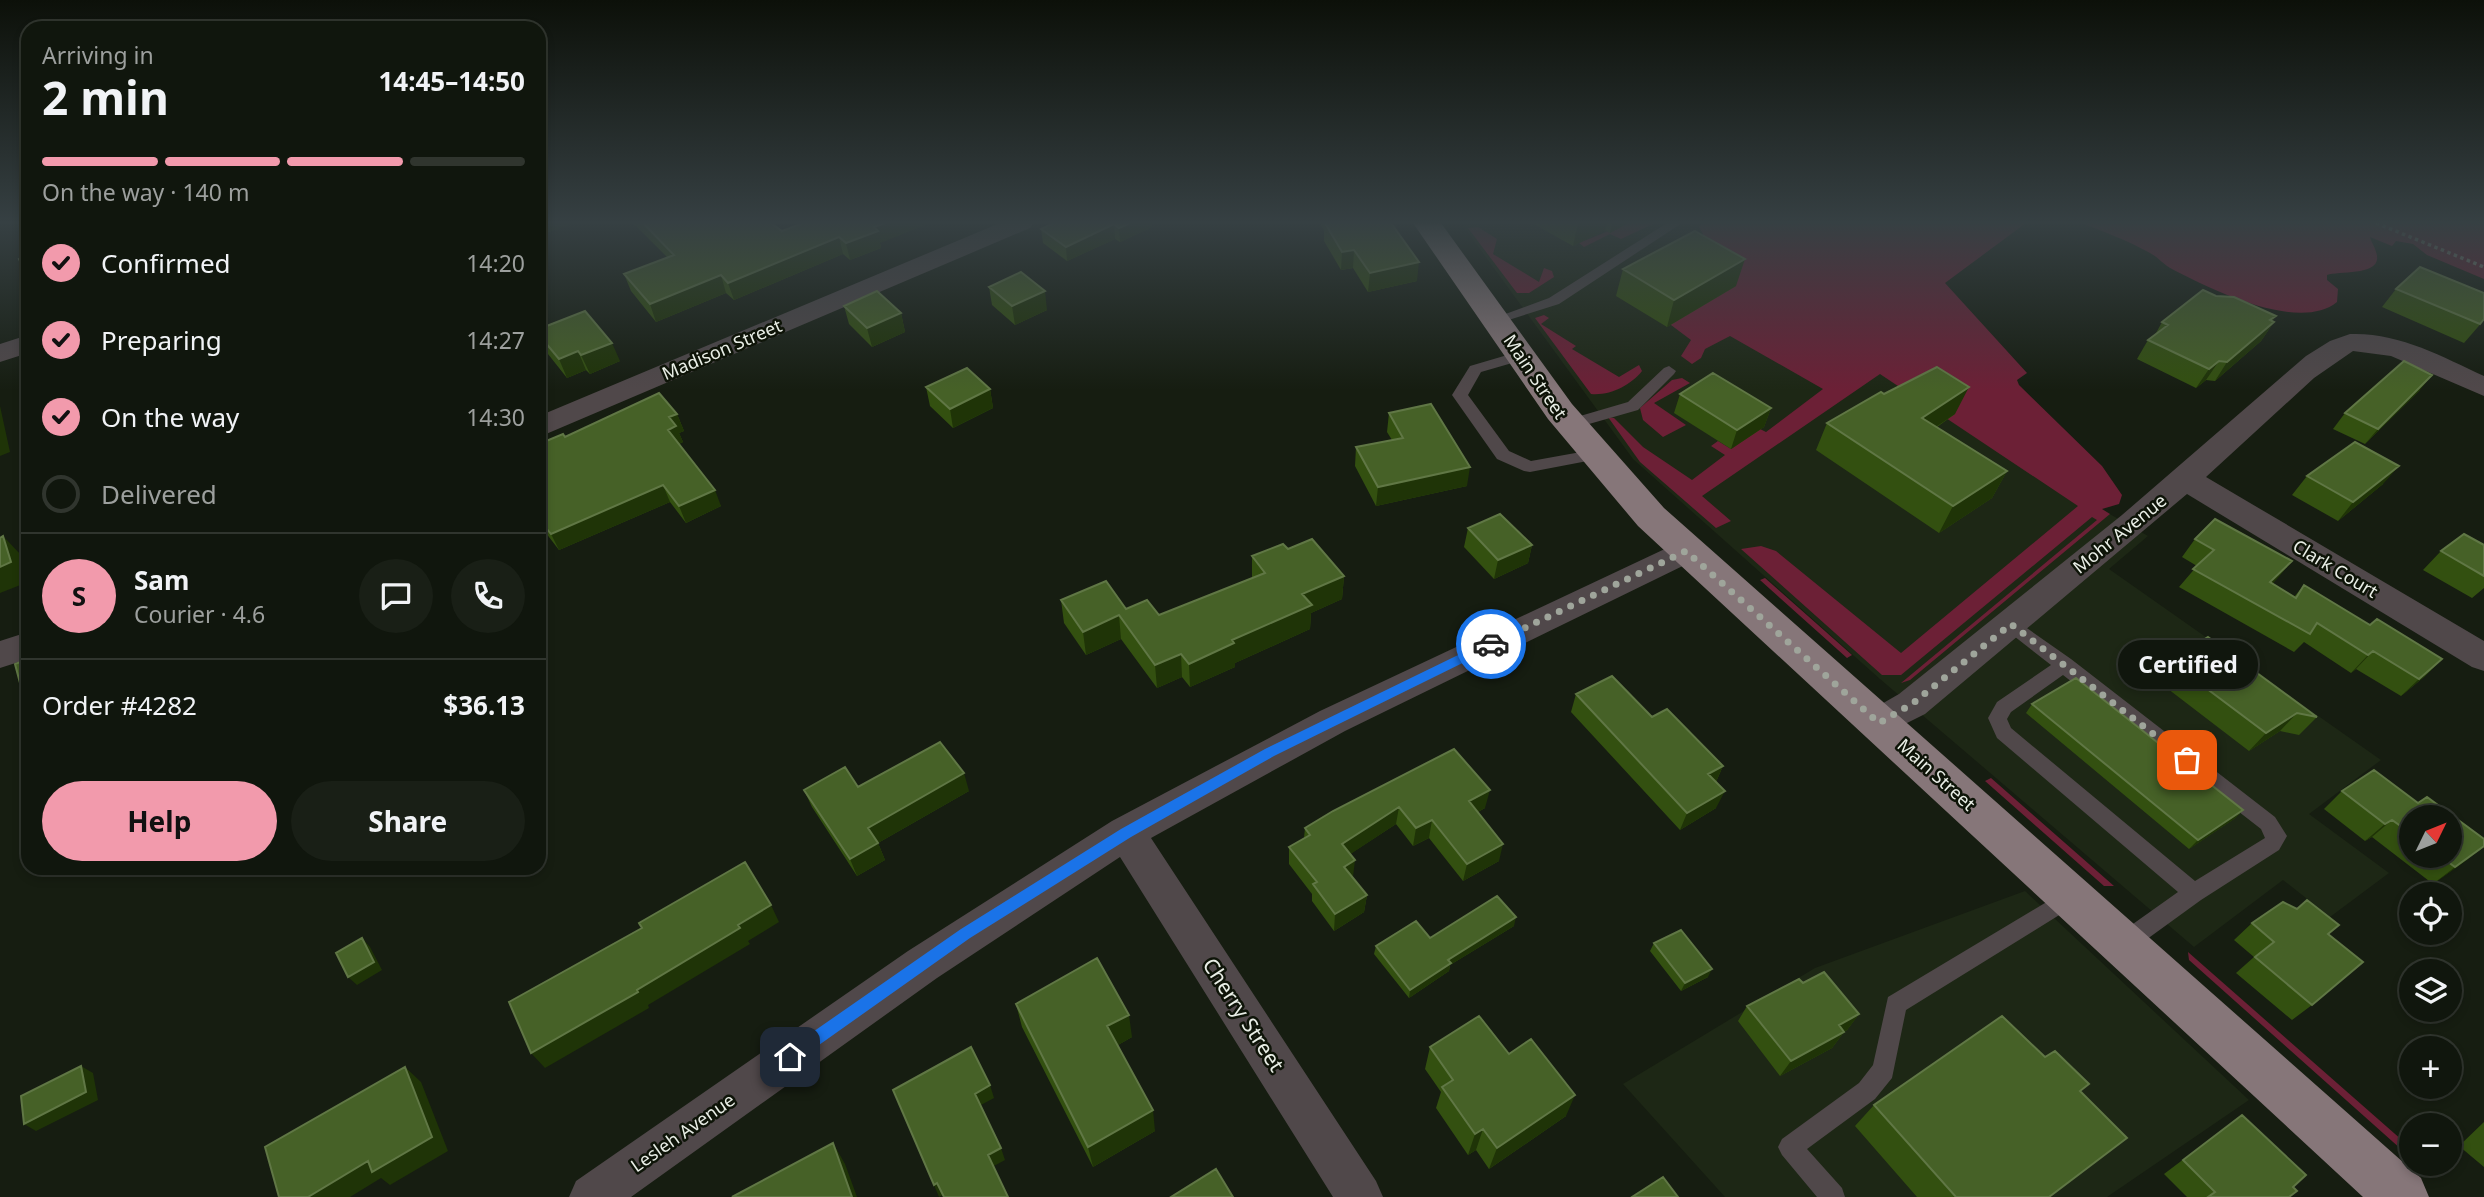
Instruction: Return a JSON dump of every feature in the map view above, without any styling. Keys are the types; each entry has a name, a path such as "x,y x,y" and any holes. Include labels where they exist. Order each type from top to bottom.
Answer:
{"main road":[{"name":"Main Street","path":"1467,279 1580,440 1686,551 2402,1197"}],"street":[{"name":"Madison Street","path":"546,424 889,279"},
{"path":"2357,342 2372,343 2409,354 2484,387"},
{"name":"Mohr Avenue","path":"1879,723 1912,704 2187,480 2318,363 2343,345 2357,342"},
{"path":"0,353 21,346"},
{"name":"Clark Court","path":"2187,480 2484,658"},
{"name":"Lesleh Avenue","path":"592,1197 965,933 1126,833 1269,752 1686,551"},
{"path":"0,655 21,648"},
{"name":"Cherry Street","path":"1126,833 1360,1197"}],"lane":[{"path":"1496,320 1554,301 1588,279"},
{"path":"1521,356 1475,369 1460,395 1503,456 1530,467 1580,440 1633,406 1669,371"},
{"path":"2011,624 2268,824 2277,836 2272,844 2194,893 2122,944"},
{"path":"2065,664 2004,706 1997,718 2004,733 2194,893"},
{"path":"1833,1197 1790,1147 1867,1091 1884,1070 1896,1004 2070,897"}],"shaded area":[{"path":"1502,279 1795,279 2101,509 2148,536 2109,569 2381,760 2309,814 2389,873 2330,917 2283,880 2194,947 1880,679 1633,459"},
{"path":"1506,279 1534,279 1539,282 1540,279 1551,279 1529,293 1517,293"},
{"path":"1677,279 1951,279 1945,283 2027,373 2017,380 2019,385 2102,466 2122,495 2119,504 2102,509 2110,514 1910,680 1901,683 2097,520 2092,517 1901,675 1882,675 1741,549 1761,546 1776,551 1901,653 2078,506 1880,374 1702,496 1731,521 1716,528 1640,462 1608,417 1614,418 1643,447 1692,480 1725,455 1711,446 1718,441 1731,449 1760,429 1766,432 1823,389 1730,336 1705,349 1701,358 1692,364 1681,356 1691,340 1671,325"},
{"path":"2192,279 2327,279 2338,289 2337,302 2321,310 2301,313 2254,305"},
{"path":"1544,315 1549,318 1541,324 1576,346 1572,349 1619,377 1639,365 1642,371 1619,388 1591,394 1535,318"},
{"path":"1682,378 1690,383 1654,403 1686,425 1663,437 1643,420 1640,408 1672,380"},
{"path":"1765,578 1852,655 1847,658 1760,580"},
{"path":"1991,778 2114,886 2104,886 1985,781"},
{"path":"2025,891 2249,1100 2107,1197 1725,1197 1623,1084 1815,968"},
{"path":"2188,952 2399,1137 2399,1147 2189,960"}],"building":[{"path":"628,279 712,279 650,304"},
{"path":"1006,279 1030,279 1045,291 1012,306 989,287"},
{"path":"1639,279 1711,279 1674,300"},
{"path":"2407,279 2449,279 2484,293 2484,319 2480,324 2396,289"},
{"path":"2203,290 2216,296 2234,297 2276,316 2270,320 2274,322 2227,362 2219,361 2209,369 2148,340 2168,325 2162,322"},
{"path":"877,291 901,313 867,328 844,306"},
{"path":"585,311 612,343 581,355 578,351 559,359 546,343 546,326"},
{"path":"2404,361 2432,375 2378,429 2345,413"},
{"path":"1937,367 1969,387 1922,418 2007,471 1953,506 1827,423 1881,392 1884,394"},
{"path":"967,368 990,389 950,409 926,387"},
{"path":"1713,373 1771,408 1737,430 1680,394"},
{"path":"659,393 677,414 669,417 676,426 668,430 715,490 679,506 663,485 551,534 546,528 546,441 563,434 565,437"},
{"path":"1431,404 1470,467 1378,487 1356,447 1403,438 1389,413"},
{"path":"2355,442 2399,466 2353,502 2307,476"},
{"path":"1500,514 1532,545 1498,560 1468,528"},
{"path":"2215,519 2292,561 2270,582 2296,598 2304,585 2370,625 2377,619 2442,659 2419,679 2373,651 2368,655 2317,623 2310,634 2193,569 2214,550 2195,539"},
{"path":"2464,534 2484,545 2484,576 2441,551"},
{"path":"3,536 11,562 0,567 0,538"},
{"path":"1312,539 1344,576 1302,594 1312,605 1232,640 1234,643 1189,664 1181,654 1155,665 1119,615 1083,632 1061,600 1106,581 1126,609 1147,600 1159,615 1265,573 1252,556 1283,544 1288,549"},
{"path":"2208,637 2317,717 2297,713 2266,733 2170,661"},
{"path":"21,662 21,687 15,664"},
{"path":"1612,676 1652,717 1667,709 1723,766 1708,774 1725,791 1687,813 1576,694"},
{"path":"2076,678 2243,810 2198,840 2032,704"},
{"path":"940,742 964,773 868,828 878,843 850,859 804,790 845,767 858,787"},
{"path":"1454,749 1490,790 1469,801 1503,844 1467,864 1432,820 1416,828 1399,807 1342,844 1355,860 1344,867 1367,895 1335,914 1313,884 1317,882 1289,847 1310,835 1305,828 1333,811"},
{"path":"2374,770 2418,803 2427,797 2438,805 2399,805 2399,825 2392,820 2385,824 2342,791"},
{"path":"2462,823 2484,839 2484,846 2462,862"},
{"path":"745,862 771,905 738,925 740,928 637,990 638,992 531,1053 509,1002 642,928 639,923"},
{"path":"1497,896 1516,917 1448,960 1451,963 1410,990 1376,946 1416,921 1430,938"},
{"path":"2307,900 2339,925 2328,934 2363,962 2312,1005 2255,957 2274,942 2252,923 2283,902 2297,909"},
{"path":"1681,930 1712,969 1685,983 1654,943"},
{"path":"362,938 374,962 348,977 336,953"},
{"path":"1097,958 1129,1015 1107,1026 1153,1110 1088,1147 1016,1004"},
{"path":"1824,972 1859,1014 1839,1025 1844,1032 1791,1061 1747,1006 1799,979 1803,983"},
{"path":"1479,1016 1509,1054 1531,1039 1575,1095 1497,1148 1483,1129 1475,1134 1442,1087 1453,1080 1430,1047"},
{"path":"2002,1016 2045,1057 2055,1051 2089,1084 2080,1091 2127,1138 2049,1197 1956,1197 1874,1105"},
{"path":"971,1047 990,1085 975,1094 1001,1148 988,1155 1008,1197 944,1197 937,1183 934,1185 893,1090"},
{"path":"81,1066 86,1092 24,1124 21,1096"},
{"path":"405,1067 432,1137 372,1172 368,1161 308,1197 279,1197 265,1147"},
{"path":"2242,1115 2306,1175 2293,1187 2297,1191 2289,1197 2208,1197 2215,1192 2183,1160"},
{"path":"833,1143 852,1197 732,1197"},
{"path":"1216,1169 1233,1197 1171,1197"},
{"path":"1663,1177 1678,1197 1632,1197"}],"way so far":[{"path":"1491,644 1686,551 1879,723 1912,704 2011,624 2187,760"}],"place":[{"name":"Certified","path":"2187,760"}],"route":[{"path":"790,1057 965,933 1126,833 1269,752 1491,644"}]}
